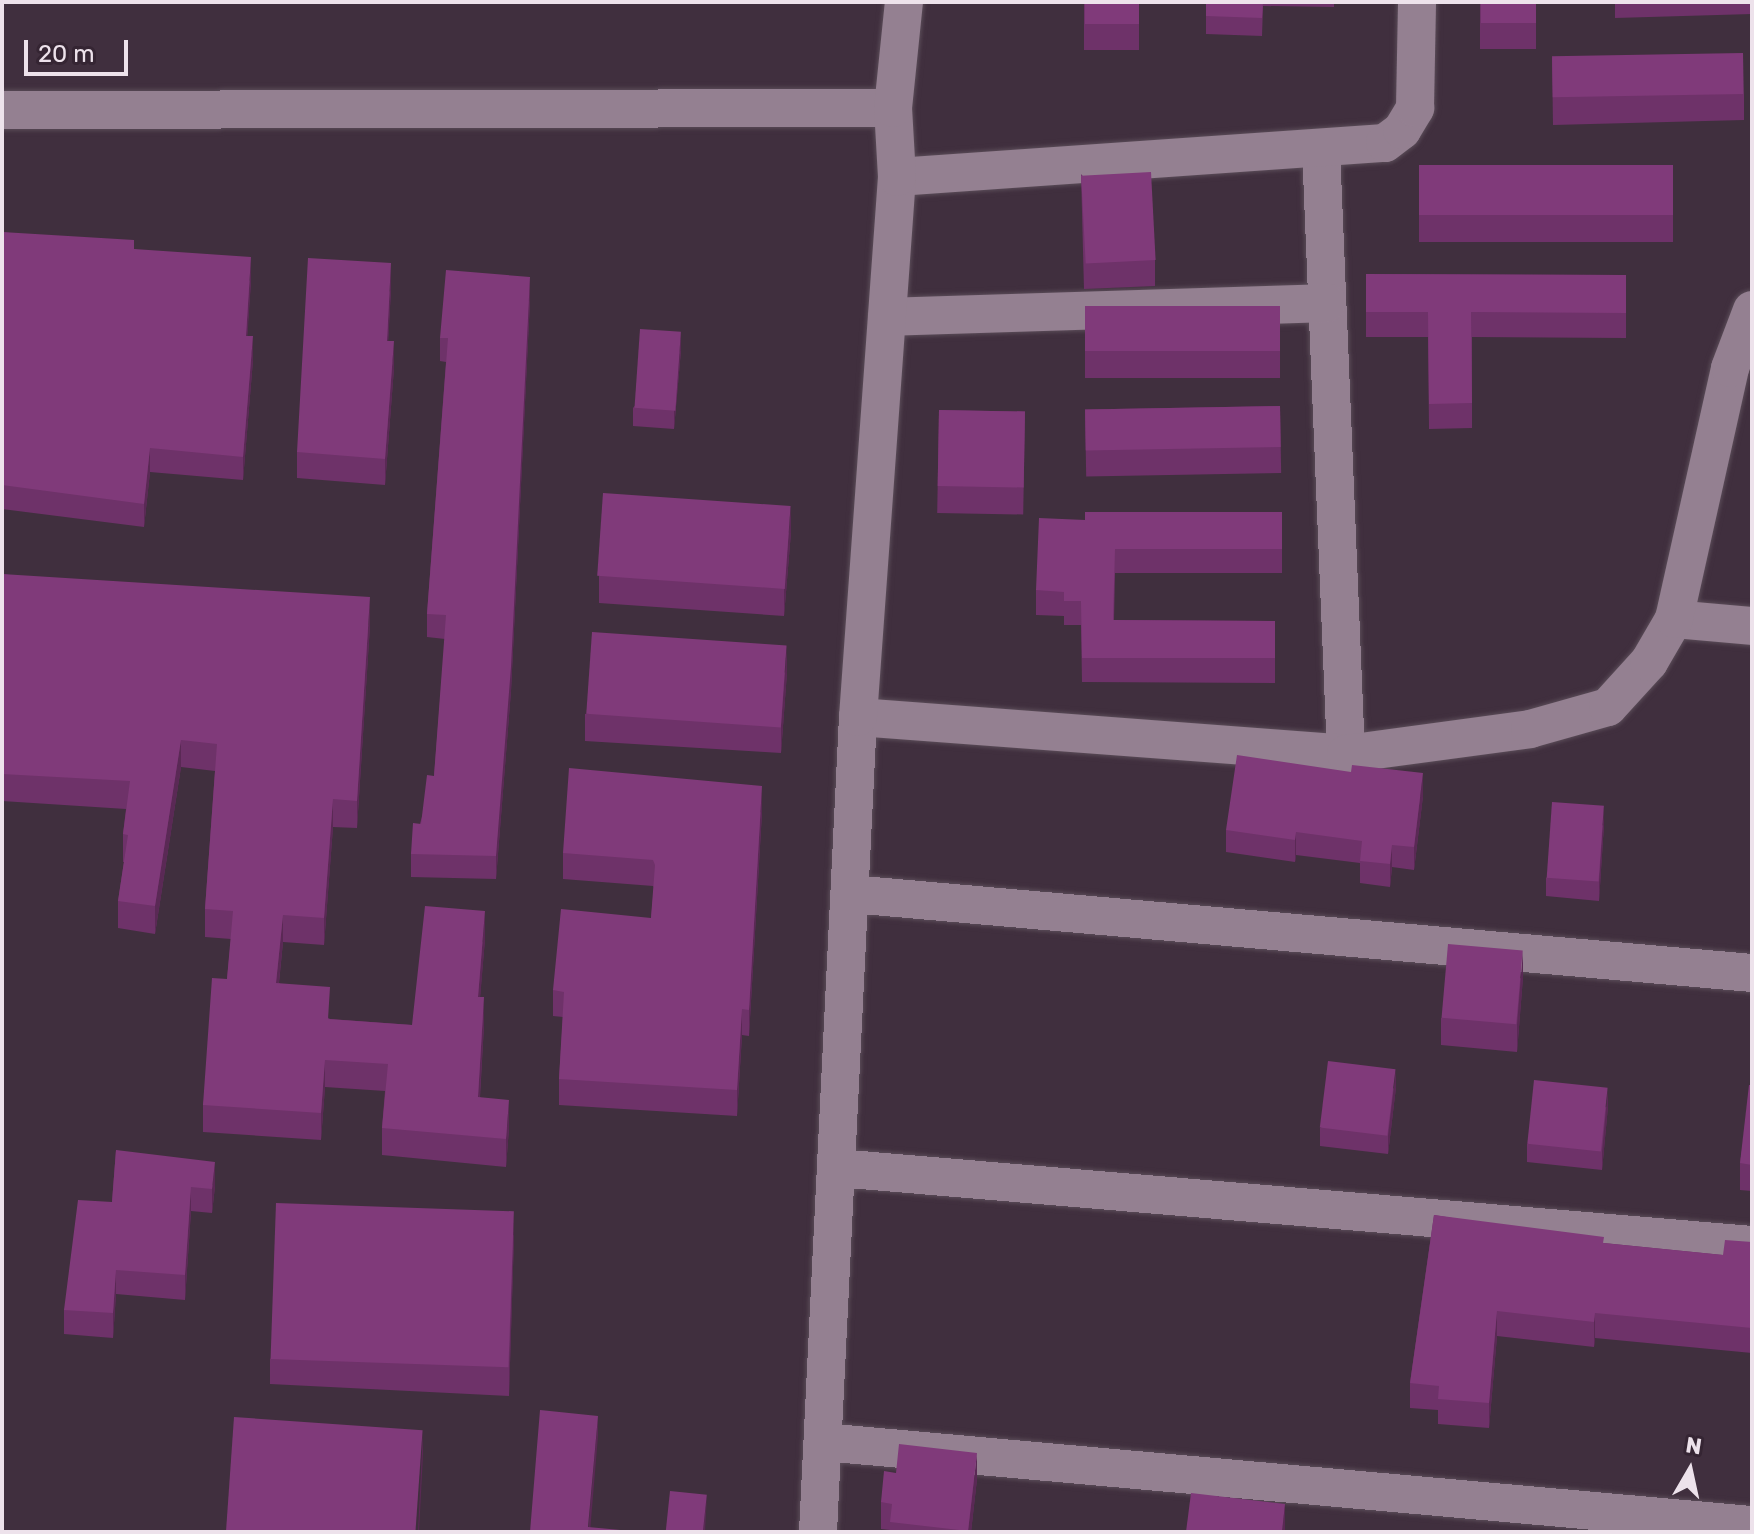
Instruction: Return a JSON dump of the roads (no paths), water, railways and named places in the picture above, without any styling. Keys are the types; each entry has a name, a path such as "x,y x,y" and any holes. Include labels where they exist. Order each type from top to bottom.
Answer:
{"street":[{"path":"818,1532 858,717 897,177 893,108 904,2"},
{"path":"897,177 1385,143 1402,130 1415,108 1417,2"},
{"path":"2,110 893,108"},
{"path":"1321,148 1346,754"},
{"path":"887,317 1327,303"},
{"path":"858,717 1346,754 1530,729 1608,707 1649,662 1674,619 1741,368 1752,310"},
{"path":"1674,619 1752,626"},
{"path":"851,894 1752,973"},
{"path":"837,1168 1752,1245"},
{"path":"823,1442 1752,1525"}]}
